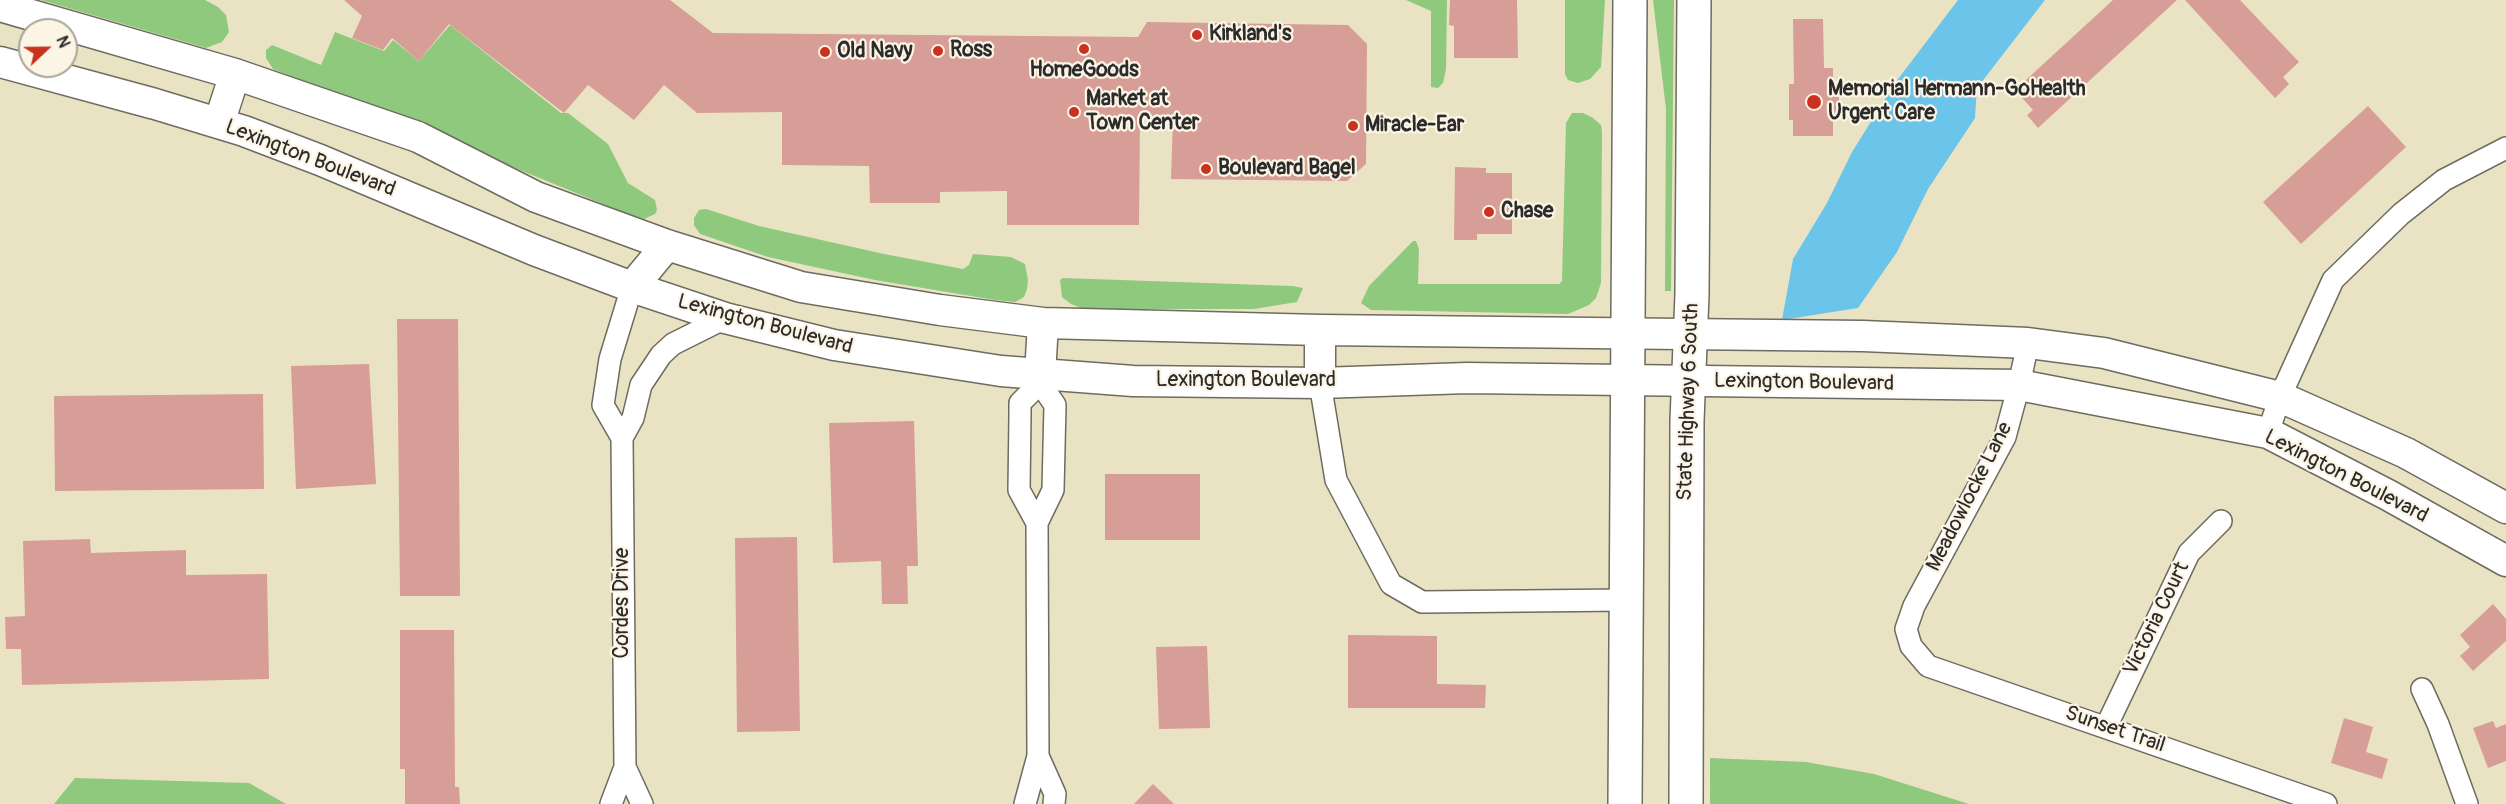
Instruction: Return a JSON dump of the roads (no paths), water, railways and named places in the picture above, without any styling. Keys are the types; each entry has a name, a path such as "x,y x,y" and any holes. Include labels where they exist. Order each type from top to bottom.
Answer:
{"main road":[{"path":"1625,804 1630,0"},
{"name":"State Highway 6 South","path":"1686,804 1694,0"},
{"name":"Lexington Boulevard","path":"0,6 235,74 418,137 536,197 667,245 801,287 940,310 1043,323 1691,336 1863,336 2028,343 2104,353 2280,397 2406,453 2506,508"},
{"name":"Lexington Boulevard","path":"0,62 219,123 320,160 534,250 632,287 725,318 879,354 1040,379 1320,383 1467,378 2019,385 2268,433 2388,495 2506,561"},
{"path":"219,123 235,74"},
{"path":"632,287 667,245"},
{"path":"1040,379 1043,323"},
{"path":"1320,330 1320,383"}],"street":[{"path":"2268,433 2280,397 2333,280 2401,214 2444,180 2506,148"},
{"name":"Cordes Drive","path":"622,438 603,405 610,359 632,287"},
{"name":"Cordes Drive","path":"611,804 624,767 622,438 633,418 641,385 661,355 673,344 725,318"},
{"name":"Meadowlocke Lane","path":"1911,646 1906,629 1914,606 2005,436 2028,343"},
{"path":"1025,804 1038,756 1037,522 1053,490 1055,405 1040,379 1020,403 1019,490 1037,522"},
{"path":"1320,383 1336,480 1391,584 1422,602 1626,600"},
{"name":"Victoria Court","path":"2106,727 2189,553 2220,520"},
{"name":"Sunset Trail","path":"1911,646 1928,666 2326,804"},
{"path":"2422,689 2438,724 2466,804"},
{"path":"1038,756 1055,794 1054,804"},
{"name":"Cordes Drive","path":"624,767 642,804"}],"water":[{"path":"1958,0 2045,0 1977,88 1975,118 1928,189 1897,252 1858,308 1782,320 1793,259 1827,203 1852,152 1895,83"}],"place":[{"name":"Kirkland's","path":"1197,35"},
{"name":"HomeGoods","path":"1084,49"},
{"name":"Ross","path":"938,51"},
{"name":"Old Navy","path":"825,52"},
{"name":"Memorial Hermann-GoHealth Urgent Care","path":"1814,102"},
{"name":"Market at Town Center","path":"1074,112"},
{"name":"Miracle-Ear","path":"1353,126"},
{"name":"Boulevard Bagel","path":"1206,169"},
{"name":"Chase","path":"1489,212"}]}
